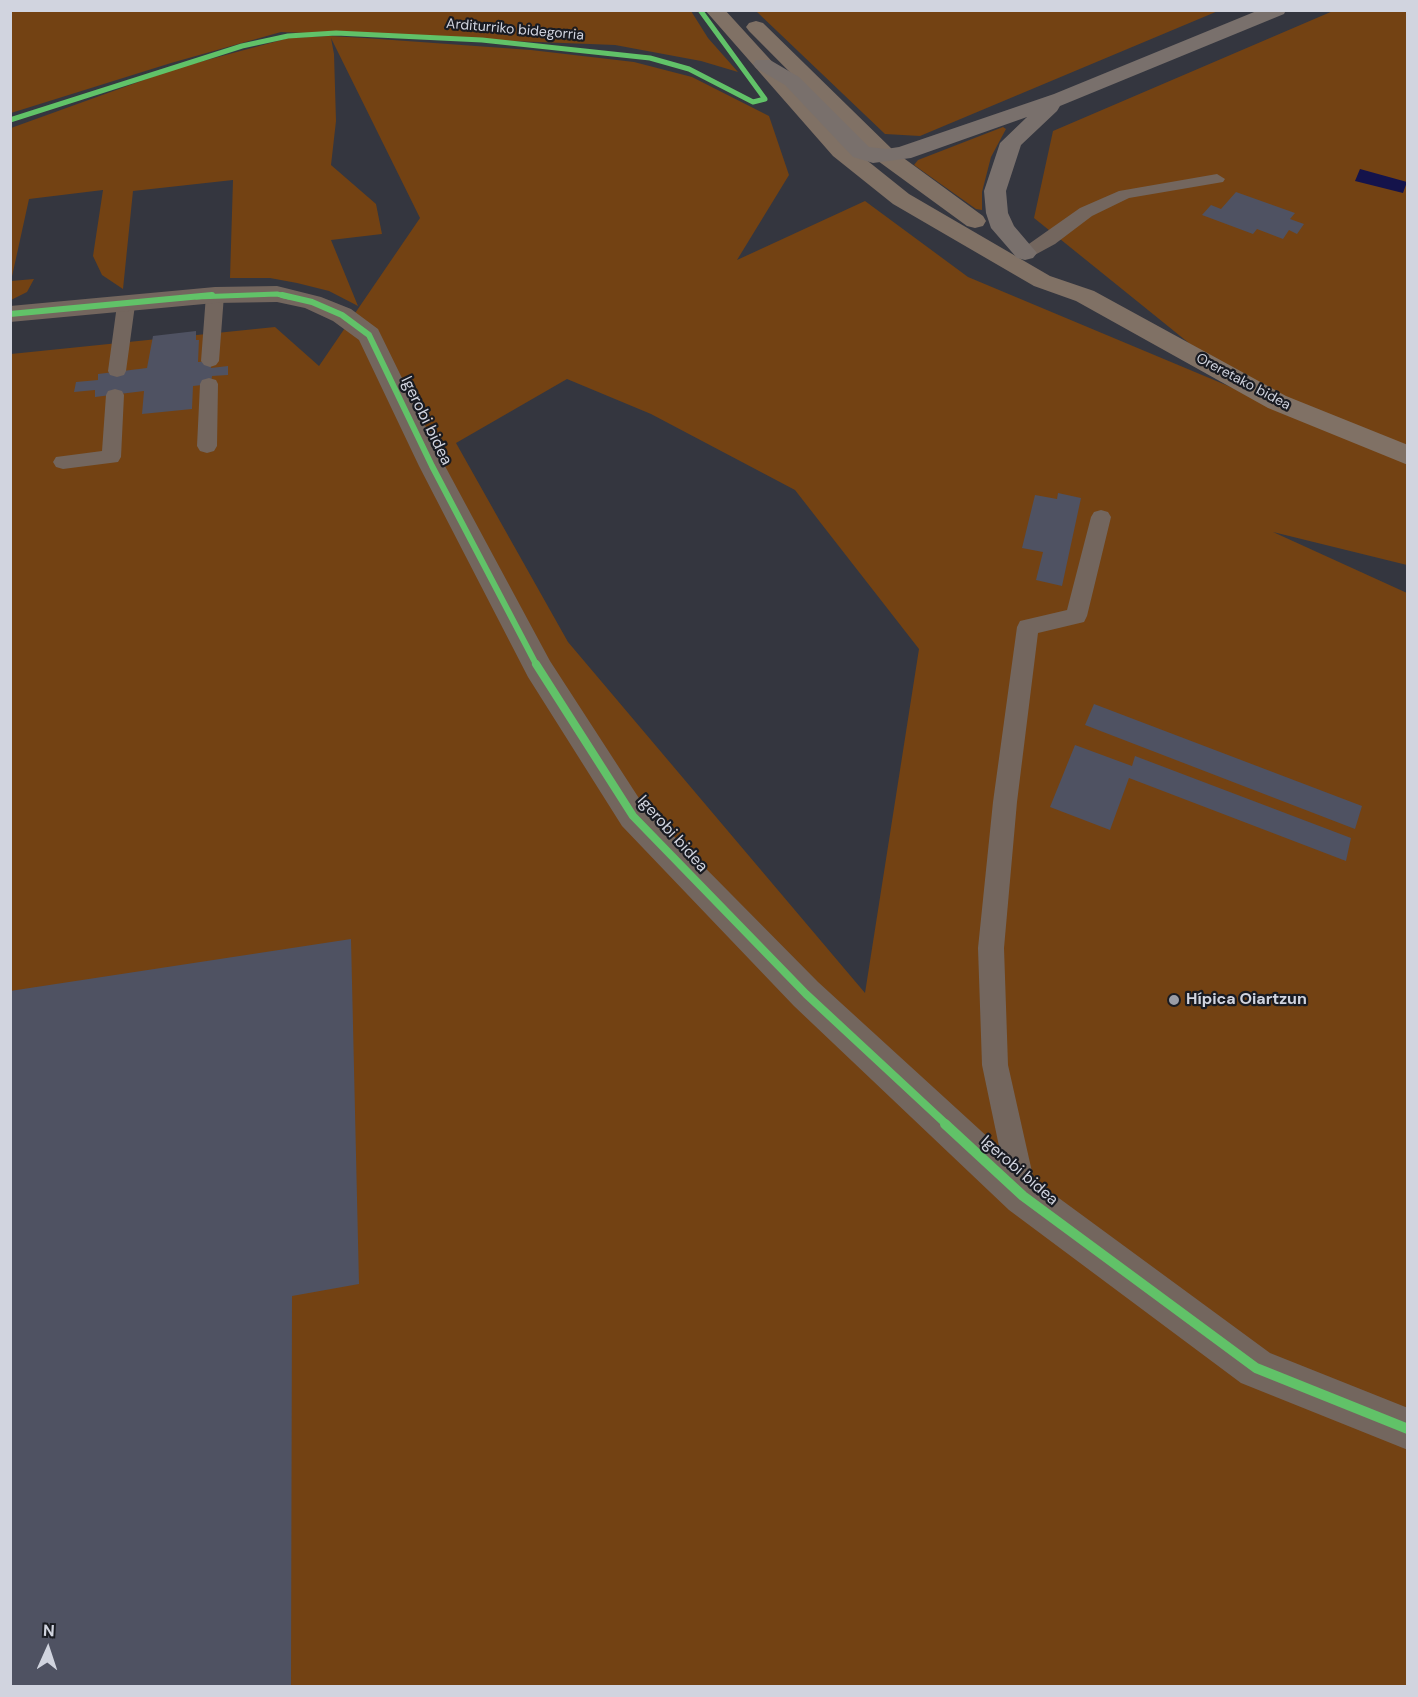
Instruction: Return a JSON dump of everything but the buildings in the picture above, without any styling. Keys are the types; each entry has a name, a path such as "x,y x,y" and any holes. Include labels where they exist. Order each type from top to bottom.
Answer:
{"highway":[{"path":"763,64 792,81 861,152 873,156 886,156 903,153 1061,98 1277,10"},
{"path":"1026,253 1004,228 997,213 995,191 1011,143 1037,117 1061,98"}],"main road":[{"path":"714,10 841,151 901,199 1042,281 1085,296"},
{"path":"740,10 886,156 991,232 1068,279 1085,296"},
{"name":"Oreretako bidea","path":"1085,296 1277,402 1407,456"}],"street":[{"name":"Igerobi bidea","path":"10,314 215,295 278,294 312,302 342,315 369,335 432,466 539,669 633,816 806,994 1023,1196 1256,1368 1407,1428"}],"lane":[{"path":"1026,253 1049,240 1086,212 1125,194 1217,178"},
{"path":"210,361 215,295"},
{"path":"117,371 126,305"},
{"path":"207,446 209,384"},
{"path":"63,462 111,457 115,395"},
{"path":"1023,1196 995,1065 991,948 1005,802 1028,627 1076,616 1101,517"}],"shaded area":[{"path":"10,11 691,11 708,38 738,72 701,61 615,45 281,32 171,63 11,113"},
{"path":"756,11 1218,11 920,136 885,134"},
{"path":"1333,11 1407,11 1407,565 1273,532 1407,593 1407,1686 11,1686 11,354 275,327 319,366 420,218 331,38 334,54 336,121 331,165 376,204 382,234 331,240 358,306 329,291 297,283 270,278 230,278 233,180 133,191 123,289 102,275 93,256 103,190 29,199 11,281 11,128 177,68 289,38 330,36 365,38 531,50 634,62 692,77 769,116 789,175 737,260 865,201 968,277 1257,398 1034,218 1053,131","holes":["567,379 651,414 795,490 919,649 865,993 568,642 456,443"]},
{"path":"1003,127 1006,129 991,157 982,192 982,210 976,209 914,165 918,160"},
{"path":"1360,169 1407,182 1403,193 1355,181"},
{"path":"34,279 27,292 11,300 11,281"}],"cycle path":[{"name":"Arditurriko bidegorria","path":"10,120 242,46 288,36 336,33 482,40 650,58 689,69 753,102 765,99 700,10"},
{"path":"10,314 215,295 277,294 312,302 342,315 369,335 432,466 539,669 633,816 806,994 1023,1196 1256,1368 1408,1429"}],"place":[{"name":"Hípica Oiartzun","path":"1174,1000"}]}
